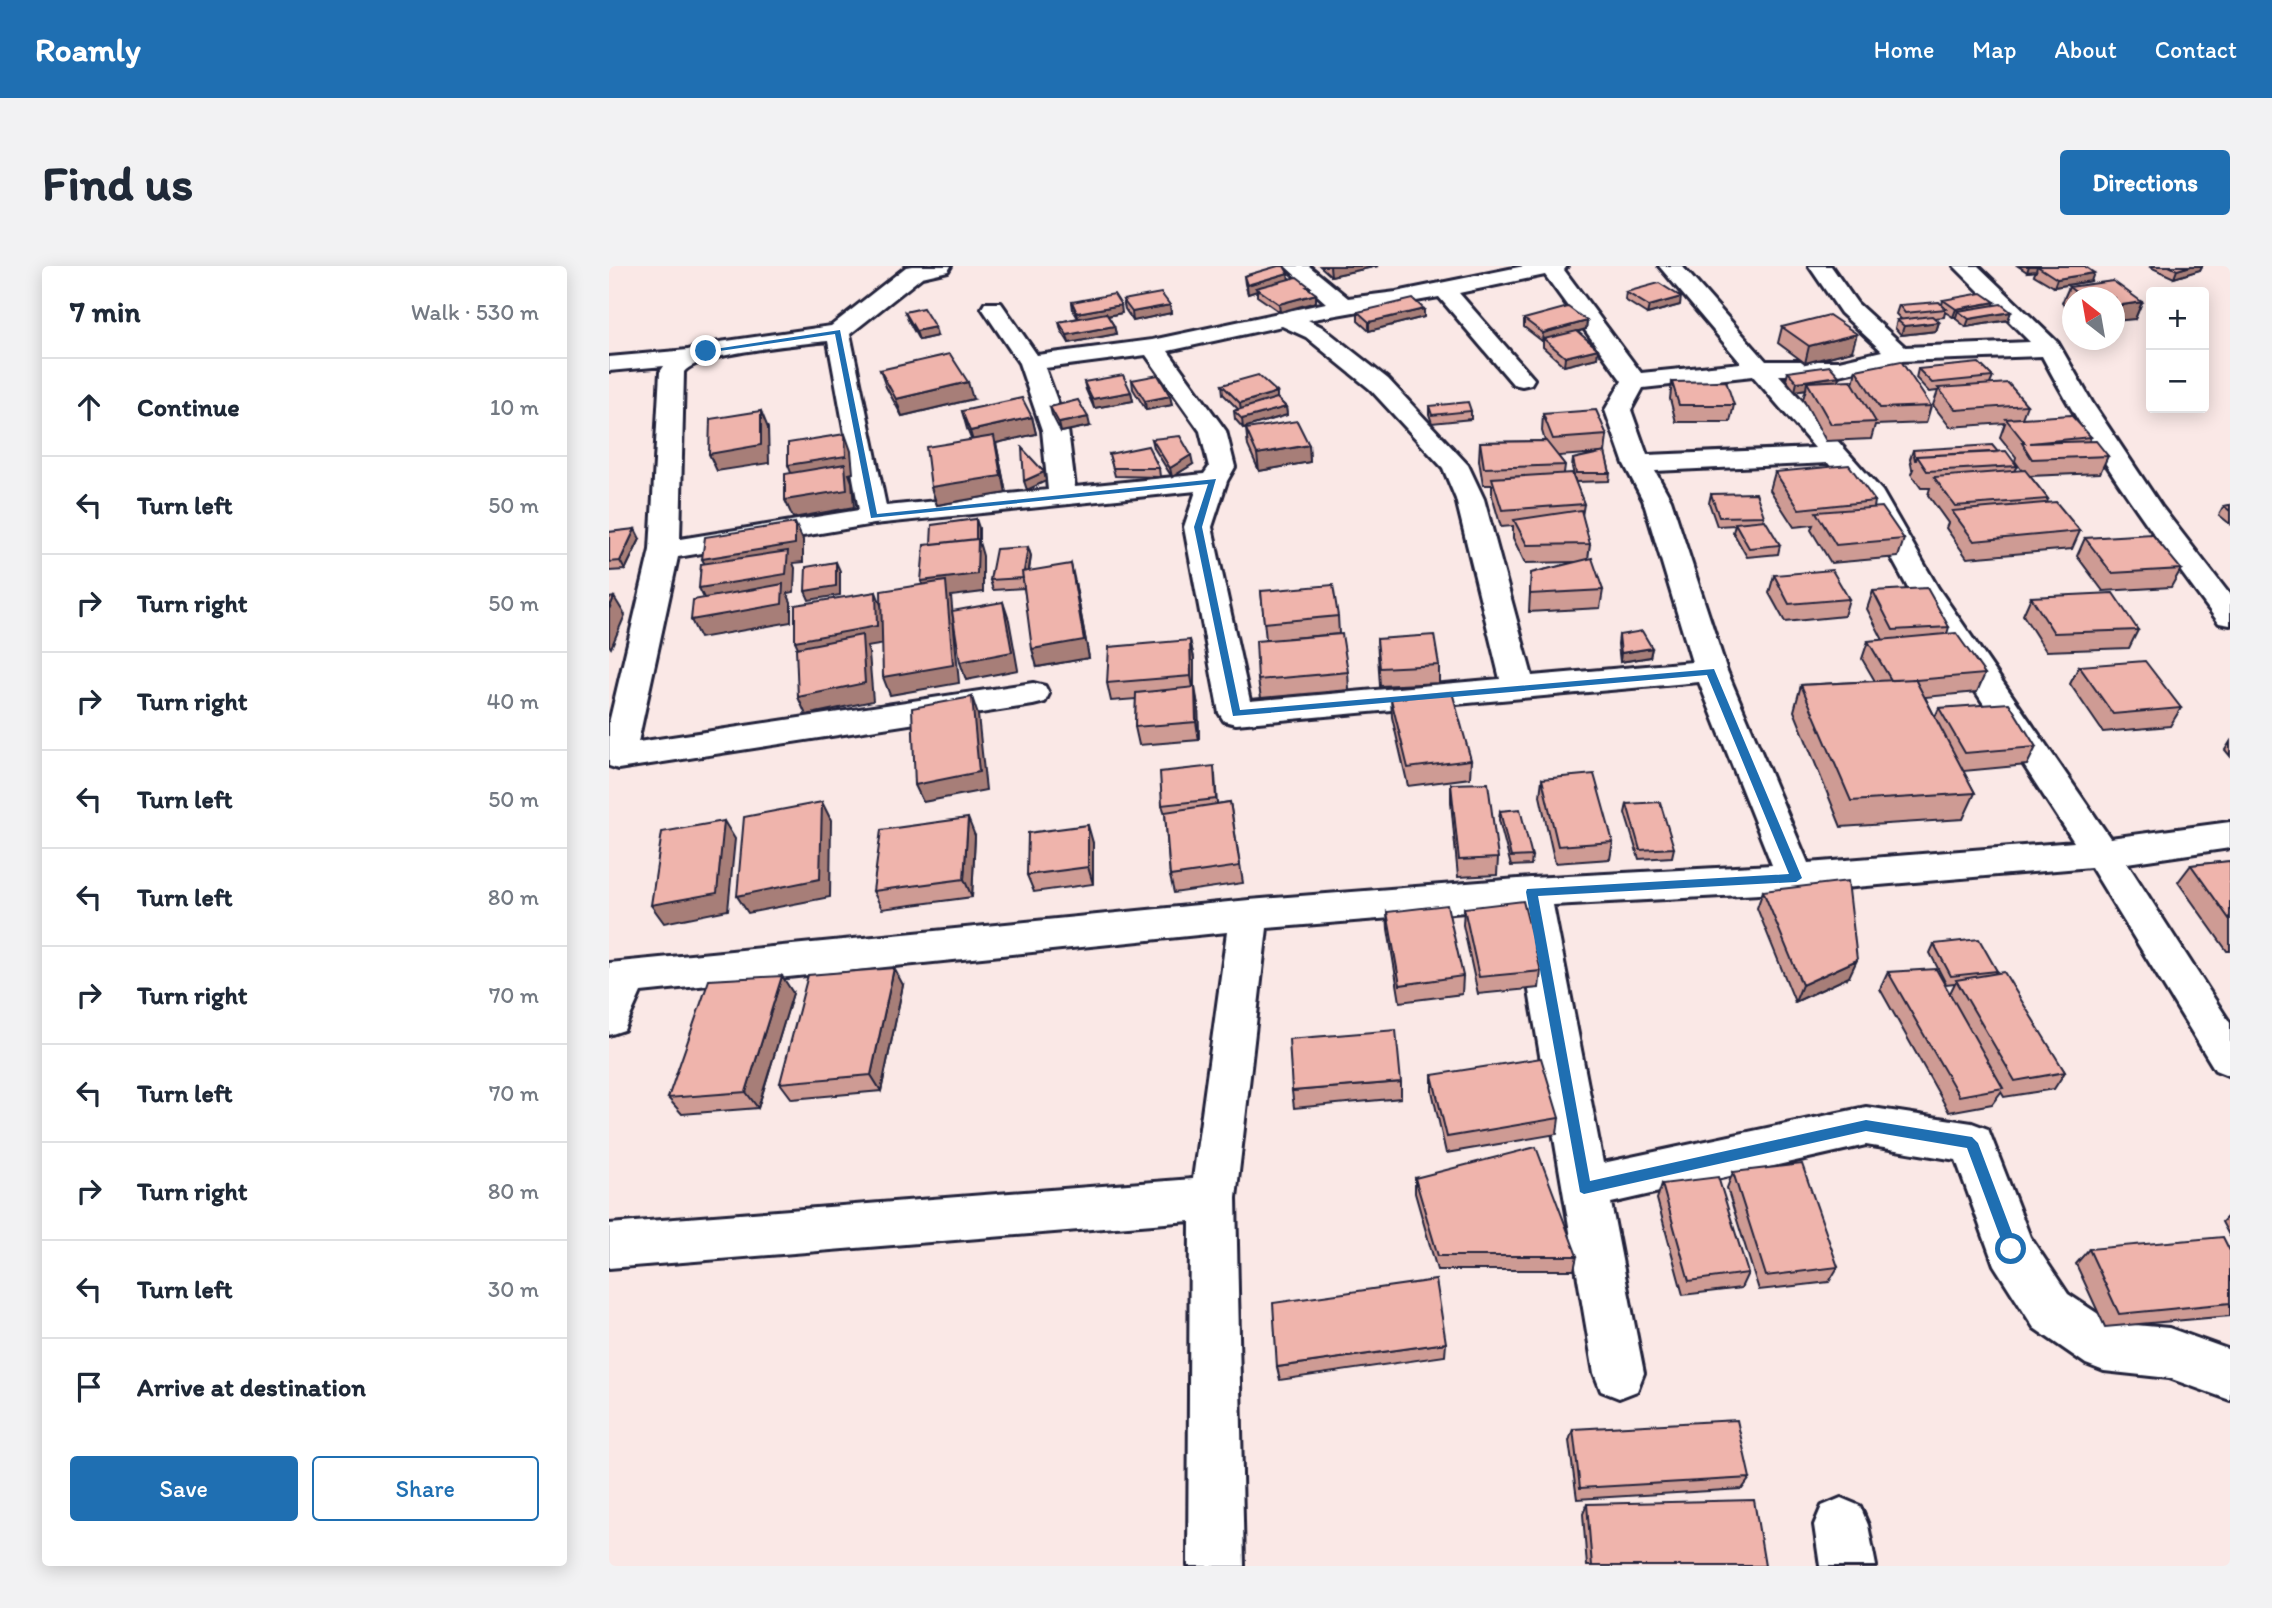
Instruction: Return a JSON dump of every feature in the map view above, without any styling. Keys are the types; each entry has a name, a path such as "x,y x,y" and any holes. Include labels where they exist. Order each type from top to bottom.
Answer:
{"street":[{"path":"940,266 914,272 838,332 706,351 679,362 673,372 665,550 613,769 1033,694"},
{"path":"1296,266 1343,306"},
{"path":"1670,266 1872,497 1923,588 2101,853 2230,1058"},
{"path":"1820,266 1849,308 1899,354"},
{"path":"1965,266 2050,348 2080,404 2150,511 2230,616"},
{"path":"1031,363 1152,347 1343,306 1445,290 1500,271 1554,267 1634,381"},
{"path":"1445,290 1522,379"},
{"path":"993,309 1031,363 1055,430 1063,498"},
{"path":"1284,318 1314,332 1379,384 1455,465 1470,499 1519,690"},
{"path":"838,332 874,516"},
{"path":"1152,347 1173,372 1213,431 1222,467 1213,481 1198,527 1236,713 1711,671"},
{"path":"1634,381 1760,368 1839,368 1899,354 2050,348"},
{"path":"609,364 688,357"},
{"path":"1634,381 1618,410 1637,464 1657,500 1711,671 1796,878"},
{"path":"1637,464 1835,455"},
{"path":"665,550 874,516 1213,481"},
{"path":"609,1018 619,977 1249,915 1531,892 1796,878 2101,853 2230,835"},
{"path":"1531,892 1619,1373"},
{"path":"1216,1566 1213,1198 1249,915"},
{"path":"1584,1188 1866,1126 1972,1143 2011,1249 2051,1311 2104,1347 2169,1353 2230,1375"},
{"path":"609,1247 1213,1198"}],"building":[{"path":"1284,266 1288,273 1247,285 1244,276"},
{"path":"2037,266 2084,266 2094,273 2057,279"},
{"path":"2169,266 2191,266 2177,270"},
{"path":"1297,277 1316,294 1279,304 1256,288"},
{"path":"2113,281 2121,287 2069,287"},
{"path":"1659,283 1681,297 1649,306 1626,292"},
{"path":"2125,290 2142,302 2125,305"},
{"path":"1161,293 1170,305 1132,312 1123,300"},
{"path":"1982,293 1995,302 1956,309 1943,300"},
{"path":"1114,294 1121,305 1077,313 1072,302"},
{"path":"1413,299 1424,309 1369,322 1358,312"},
{"path":"1939,302 1946,309 1905,313 1899,305"},
{"path":"2001,304 2011,312 1969,319 1958,311"},
{"path":"1568,307 1587,321 1543,333 1524,319"},
{"path":"923,308 935,327 916,331 905,312"},
{"path":"1106,313 1114,326 1067,335 1059,322"},
{"path":"1829,315 1857,334 1809,346 1782,327"},
{"path":"1932,316 1939,322 1904,326 1897,320"},
{"path":"1577,331 1598,349 1565,357 1544,339"},
{"path":"950,354 968,382 896,399 880,370"},
{"path":"1901,361 1931,406 1880,408 1856,370"},
{"path":"1979,363 1993,377 1932,383 1918,369"},
{"path":"1830,366 1839,376 1797,382 1788,372"},
{"path":"1123,375 1131,392 1092,399 1084,382"},
{"path":"1158,375 1170,396 1145,401 1132,380"},
{"path":"1258,375 1277,392 1240,403 1222,385"},
{"path":"1851,380 1876,422 1831,424 1807,382"},
{"path":"1726,381 1734,405 1679,405 1672,382"},
{"path":"2008,383 2027,405 1956,410 1938,388"},
{"path":"1022,398 1032,417 970,431 962,411"},
{"path":"1277,398 1286,407 1242,419 1234,411"},
{"path":"1078,400 1088,417 1059,423 1050,407"},
{"path":"1468,402 1471,411 1432,415 1429,406"},
{"path":"1596,410 1607,435 1553,439 1543,414"},
{"path":"761,411 761,445 709,454 710,419"},
{"path":"2071,415 2091,437 2030,443 2096,441 2108,456 2032,459 2022,443 2025,443 2006,419"},
{"path":"1297,421 1309,445 1257,454 1246,429"},
{"path":"845,434 846,456 788,465 788,443"},
{"path":"994,436 1001,476 931,487 926,447"},
{"path":"1180,436 1191,455 1170,468 1152,439"},
{"path":"1546,441 1565,465 1484,468 1480,442"},
{"path":"1992,445 1998,452 1917,456 1916,460 1913,450"},
{"path":"1148,446 1159,468 1113,468 1109,454"},
{"path":"1022,448 1044,472 1024,481"},
{"path":"2006,451 2017,466 1927,471 1917,456"},
{"path":"1605,452 1610,473 1576,473 1573,459"},
{"path":"845,464 847,490 785,500 785,474"},
{"path":"1849,465 1875,501 1799,509 1775,472"},
{"path":"2025,470 2048,499 1955,506 1934,477"},
{"path":"1572,473 1584,504 1502,510 1492,478"},
{"path":"1756,493 1764,516 1719,517 1711,494"},
{"path":"2056,502 2080,531 1974,541 1952,511"},
{"path":"1882,507 1904,539 1836,545 1816,512"},
{"path":"1581,510 1590,544 1527,545 1514,520"},
{"path":"976,519 976,539 931,544 932,525"},
{"path":"1765,520 1780,545 1749,548 1735,523"},
{"path":"795,523 795,544 702,559 705,537"},
{"path":"635,529 620,561 609,562 609,532"},
{"path":"2152,534 2181,569 2112,573 2085,538"},
{"path":"978,539 977,574 921,581 924,545"},
{"path":"1028,547 1023,578 990,580 996,549"},
{"path":"788,551 786,574 699,588 701,564"},
{"path":"1592,558 1603,590 1530,594 1531,573"},
{"path":"836,562 836,586 805,591 806,567"},
{"path":"1071,564 1084,640 1032,649 1022,572"},
{"path":"1832,570 1849,599 1789,604 1774,575"},
{"path":"946,581 953,665 883,677 881,591"},
{"path":"783,584 782,604 691,620 693,600"},
{"path":"1333,585 1338,616 1264,623 1261,591"},
{"path":"1927,588 1949,627 1893,630 1873,591"},
{"path":"876,592 877,626 795,641 795,605"},
{"path":"2113,593 2138,630 2054,633 2031,597"},
{"path":"1003,602 1012,652 960,662 952,611"},
{"path":"1642,631 1652,648 1621,653 1619,635"},
{"path":"1956,633 1985,674 1891,680 1868,641"},
{"path":"1342,634 1348,672 1258,680 1256,641"},
{"path":"862,635 865,683 798,697 796,648"},
{"path":"1434,635 1439,665 1380,668 1377,639"},
{"path":"1190,640 1191,676 1107,683 1109,647"},
{"path":"2145,661 2181,708 2113,714 2079,666"},
{"path":"1915,679 1975,793 1851,801 1801,685"},
{"path":"1195,687 1196,722 1135,727 1136,693"},
{"path":"1452,692 1471,760 1408,768 1391,699"},
{"path":"972,697 979,772 915,785 912,708"},
{"path":"2009,703 2036,747 1965,753 1939,708"},
{"path":"1214,766 1216,799 1162,805 1160,772"},
{"path":"1594,774 1613,842 1558,846 1542,779"},
{"path":"1488,783 1498,858 1459,860 1451,784"},
{"path":"822,802 820,879 737,896 744,817"},
{"path":"1230,802 1240,866 1170,876 1165,812"},
{"path":"1660,802 1674,848 1640,850 1627,804"},
{"path":"1520,809 1532,856 1511,857 1500,811"},
{"path":"968,818 964,879 873,891 881,830"},
{"path":"724,821 717,893 651,905 662,832"},
{"path":"1088,825 1088,867 1027,875 1028,833"},
{"path":"2230,861 2230,920 2191,865"},
{"path":"1848,881 1857,960 1802,985 1763,891"},
{"path":"1523,901 1541,971 1479,977 1464,908"},
{"path":"1447,905 1463,976 1400,985 1387,912"},
{"path":"1979,939 1997,971 1951,976 1934,944"},
{"path":"894,968 871,1075 780,1083 808,975"},
{"path":"1936,969 2003,1088 1959,1096 1888,972"},
{"path":"2004,972 2065,1072 2015,1081 1956,980"},
{"path":"782,976 746,1092 668,1098 709,980"},
{"path":"1396,1030 1401,1082 1292,1091 1289,1039"},
{"path":"1541,1058 1559,1118 1447,1137 1432,1075"},
{"path":"1536,1147 1577,1256 1438,1256 1415,1178"},
{"path":"1802,1164 1838,1267 1766,1276 1733,1172"},
{"path":"1718,1177 1748,1273 1689,1281 1662,1184"},
{"path":"2223,1237 2230,1251 2230,1303 2119,1314 2089,1249"},
{"path":"1436,1280 1446,1343 1277,1367 1273,1303"},
{"path":"1737,1420 1750,1478 1580,1488 1573,1429"},
{"path":"1754,1500 1765,1566 1592,1566 1587,1504"}],"route":[{"path":"706,351 838,332 874,516 1213,481 1198,527 1236,713 1711,671 1796,878 1531,892 1584,1188 1866,1126 1972,1143 2011,1249"}]}
